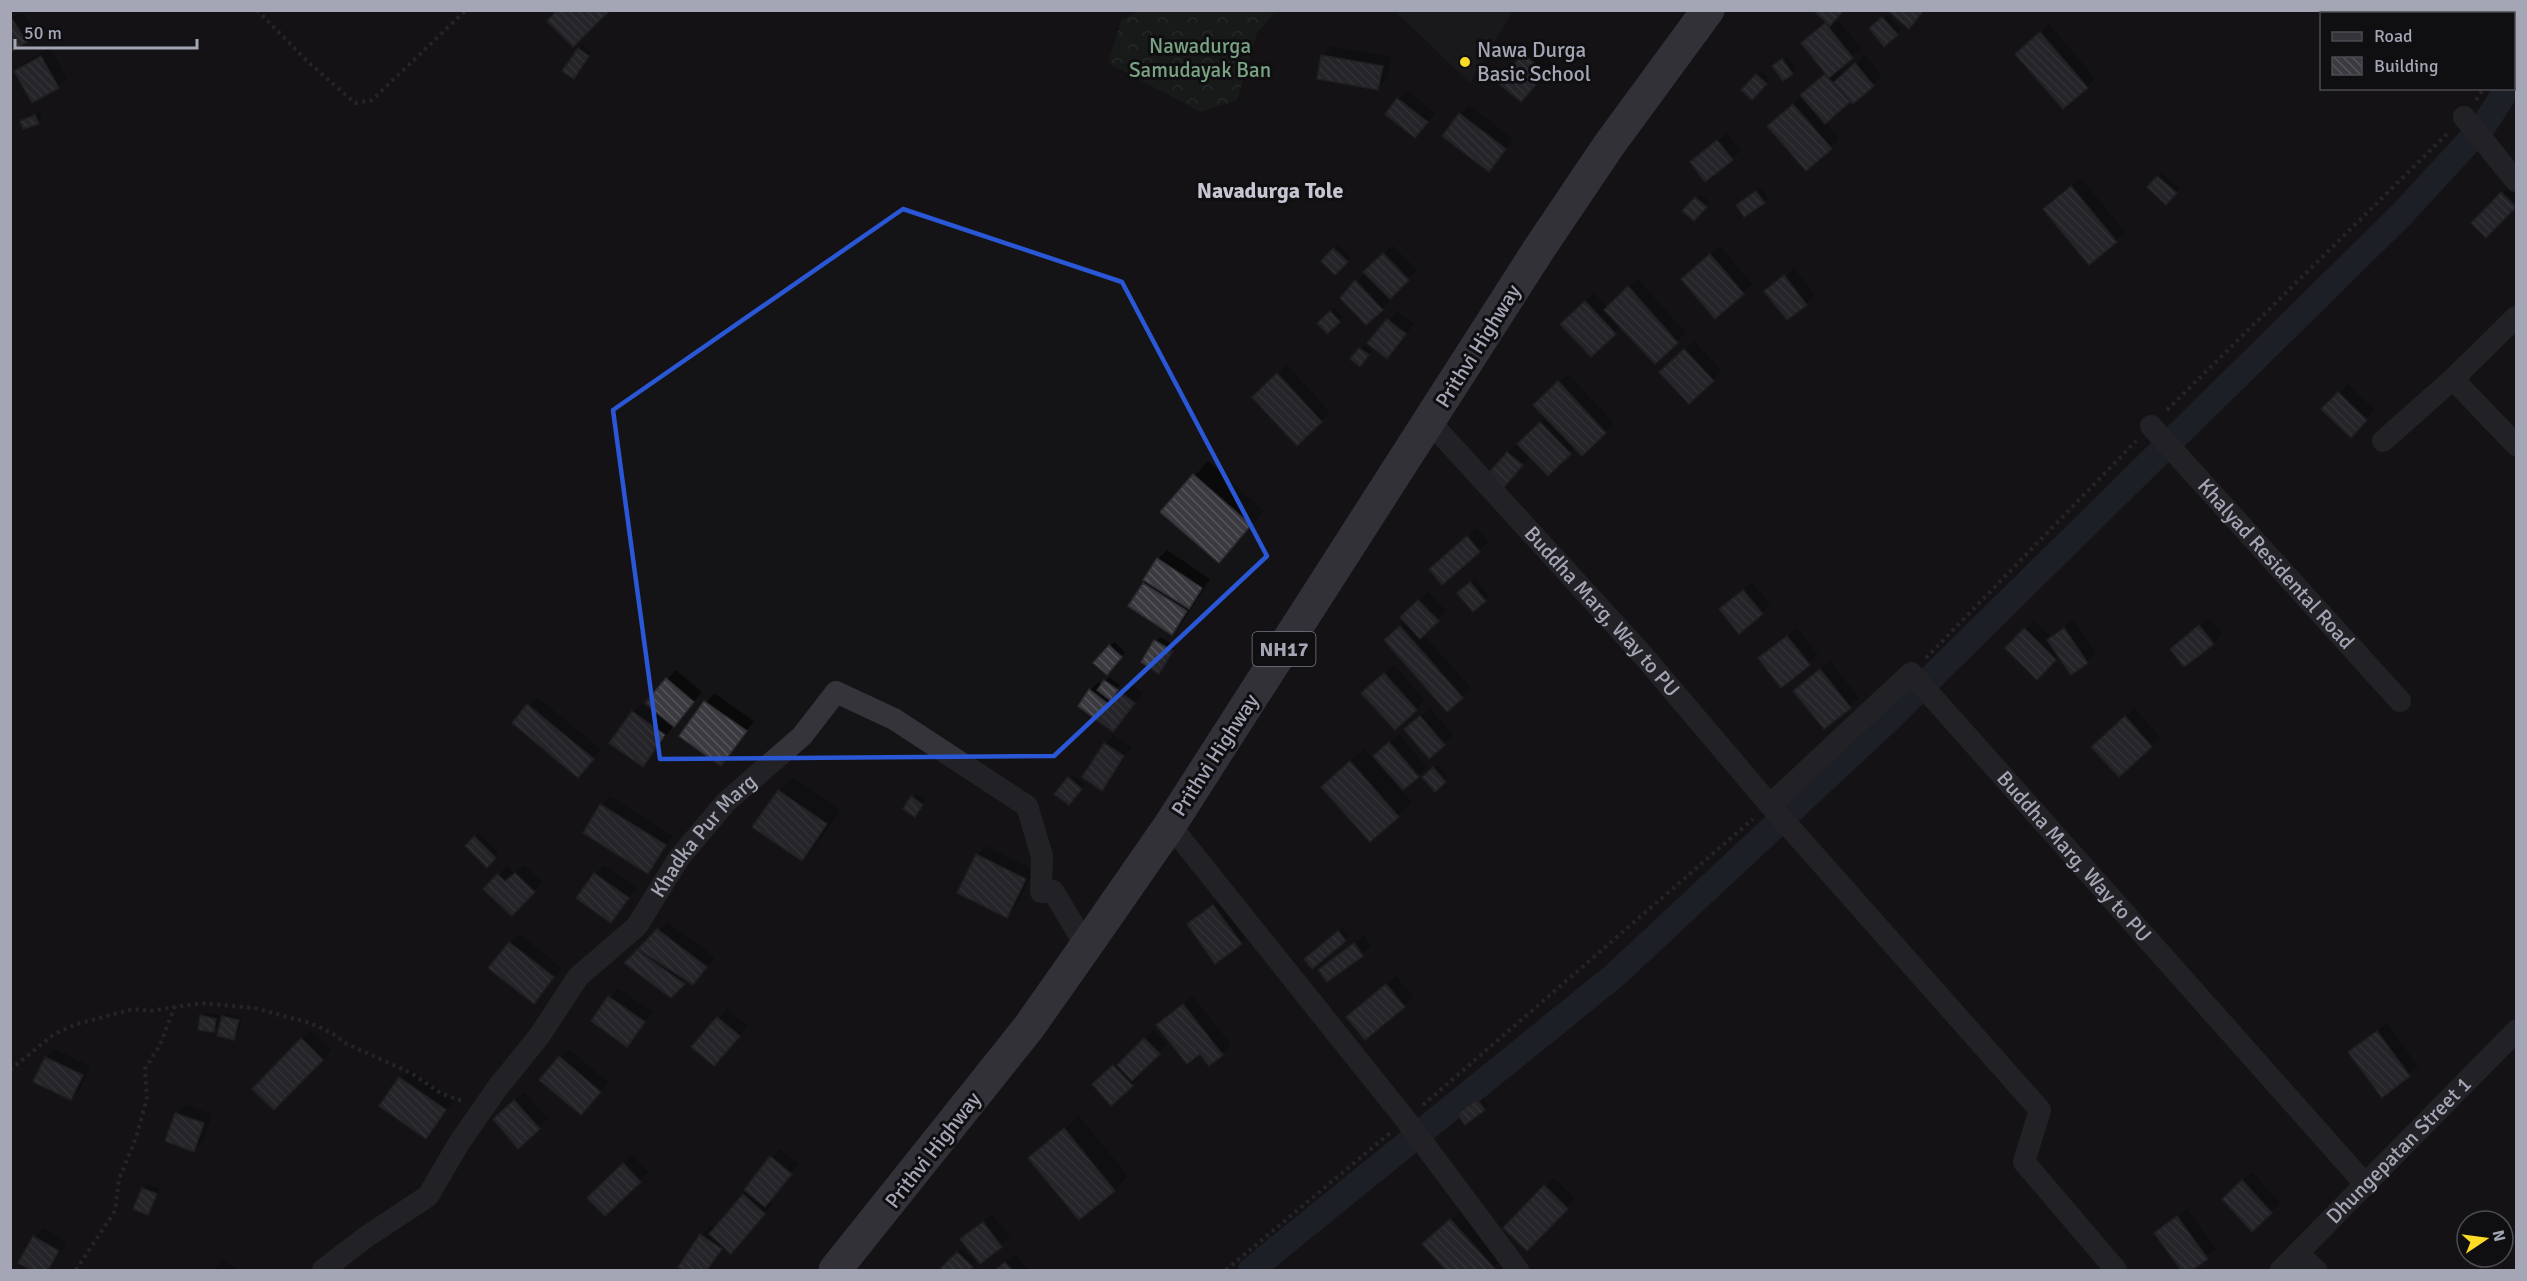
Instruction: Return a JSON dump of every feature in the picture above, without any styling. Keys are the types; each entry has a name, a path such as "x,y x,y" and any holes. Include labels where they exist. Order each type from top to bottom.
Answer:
{"highway":[{"name":"Prithvi Highway","path":"835,1270 1029,1027 1170,825 1602,154 1708,10"}],"street":[{"path":"2464,117 2517,181"},
{"path":"2383,441 2453,379 2517,317"},
{"path":"2453,379 2517,445"},
{"name":"Buddha Marg, Way to PU","path":"1430,422 1641,653 1770,805 2040,1110 2024,1162 2116,1270"},
{"name":"Khalyad Residental Road","path":"2151,426 2400,701"},
{"name":"Buddha Marg, Way to PU","path":"1911,673 2366,1185"},
{"path":"1770,805 1911,673"},
{"name":"Khadka Pur Marg","path":"323,1270 366,1237 428,1196 478,1115 540,1035 578,977 637,926 679,858 720,810 802,736 836,692 894,719 1027,806 1042,856 1041,892 1053,891 1086,946"},
{"path":"1170,825 1406,1120 1518,1270"},
{"name":"Dhungepatan Street 1","path":"2281,1270 2517,1031"},
{"path":"2298,1254 2316,1270"}],"path":[{"path":"257,10 308,62 355,103 372,100 466,10"},
{"path":"1911,673 2151,426 2464,117 2483,90"},
{"path":"1226,1270 1406,1120 1770,805"},
{"path":"10,1070 54,1034 77,1024 133,1009 150,1011 175,1005 201,1003 229,1005 255,1008 310,1023 332,1033 347,1044 411,1073 442,1094 462,1101 478,1115"},
{"path":"76,1270 115,1211 119,1179 136,1138 147,1098 145,1069 160,1045 175,1005"}],"highlighted area":[{"path":"903,209 1122,282 1267,556 1054,756 660,759 613,410"}],"shaded area":[{"name":"Nawa Durga Basic School","path":"1395,11 1513,11 1470,83"}],"green space":[{"name":"Nawadurga Samudayak Ban","path":"1137,11 1275,11 1257,33 1237,100 1201,112 1108,63 1121,21"}],"building":[{"path":"557,10 610,10 573,47 547,21"},
{"path":"1813,10 1844,10 1830,26"},
{"path":"1887,10 1924,10 1909,29"},
{"path":"2470,10 2486,10 2488,12 2468,12"},
{"path":"1882,17 1898,35 1884,47 1869,28"},
{"path":"13,20 27,42 10,53 10,21"},
{"path":"1825,23 1853,58 1829,78 1801,43"},
{"path":"2040,32 2088,88 2063,109 2015,54"},
{"path":"578,48 589,56 574,79 562,71"},
{"path":"1523,53 1546,73 1521,102 1498,83"},
{"path":"1321,55 1383,66 1378,90 1317,79"},
{"path":"41,56 59,88 32,103 14,71"},
{"path":"1782,59 1793,74 1783,81 1772,66"},
{"path":"1855,63 1874,86 1853,104 1834,82"},
{"path":"1756,74 1767,84 1752,100 1741,90"},
{"path":"1825,74 1850,102 1825,124 1800,95"},
{"path":"1397,98 1428,122 1415,138 1385,114"},
{"path":"1793,104 1832,149 1806,171 1767,126"},
{"path":"1459,113 1506,149 1489,172 1442,136"},
{"path":"35,115 39,124 23,129 20,121"},
{"path":"1717,140 1733,160 1705,182 1690,162"},
{"path":"2157,176 2177,193 2166,205 2147,187"},
{"path":"2071,186 2117,242 2089,265 2043,209"},
{"path":"1756,191 1765,203 1744,217 1736,205"},
{"path":"2501,192 2516,207 2486,238 2471,223"},
{"path":"1695,197 1707,207 1694,221 1682,211"},
{"path":"1333,248 1348,262 1335,275 1321,261"},
{"path":"1383,253 1409,280 1390,299 1363,272"},
{"path":"1710,254 1744,294 1715,319 1681,279"},
{"path":"1784,275 1807,305 1787,320 1764,291"},
{"path":"1355,280 1383,310 1366,325 1340,298"},
{"path":"1628,286 1678,343 1655,364 1604,310"},
{"path":"1585,301 1616,334 1591,357 1560,324"},
{"path":"1330,311 1340,322 1327,334 1317,323"},
{"path":"1387,319 1406,334 1387,359 1367,343"},
{"path":"1359,348 1369,355 1360,367 1350,359"},
{"path":"1684,349 1714,381 1689,404 1659,372"},
{"path":"1277,373 1322,422 1297,446 1252,397"},
{"path":"1558,381 1606,433 1582,456 1533,405"},
{"path":"2338,392 2367,420 2351,438 2321,409"},
{"path":"1540,422 1571,454 1548,476 1517,444"},
{"path":"1507,452 1523,465 1501,491 1485,477"},
{"path":"1193,474 1251,525 1219,563 1160,512"},
{"path":"1467,536 1480,552 1442,585 1429,569"},
{"path":"1157,558 1202,588 1189,609 1143,580"},
{"path":"1470,582 1486,601 1473,612 1457,593"},
{"path":"1143,583 1187,611 1172,635 1128,606"},
{"path":"1743,590 1763,614 1739,634 1719,609"},
{"path":"1418,600 1439,621 1420,639 1400,617"},
{"path":"2199,625 2214,644 2184,667 2170,649"},
{"path":"1400,626 1463,698 1447,712 1384,640"},
{"path":"2024,628 2056,660 2037,680 2005,648"},
{"path":"2064,628 2088,663 2071,675 2047,640"},
{"path":"1787,636 1810,665 1781,688 1758,658"},
{"path":"1154,640 1173,651 1159,674 1141,662"},
{"path":"1109,645 1122,657 1107,675 1093,663"},
{"path":"1820,669 1851,708 1824,729 1793,691"},
{"path":"1384,673 1417,710 1395,730 1361,693"},
{"path":"666,678 694,702 674,727 645,703"},
{"path":"1104,680 1118,690 1111,701 1097,690"},
{"path":"1089,689 1111,706 1121,693 1135,703 1113,732 1078,706"},
{"path":"704,701 747,731 721,766 679,736"},
{"path":"527,704 594,759 578,778 512,723"},
{"path":"632,711 665,735 643,767 609,743"},
{"path":"1420,716 1445,745 1429,759 1404,729"},
{"path":"2125,716 2152,747 2119,777 2091,747"},
{"path":"1389,742 1419,777 1403,790 1373,756"},
{"path":"1104,743 1124,756 1102,791 1082,777"},
{"path":"1350,761 1399,817 1370,842 1321,787"},
{"path":"1433,767 1446,782 1435,792 1422,777"},
{"path":"1068,777 1082,789 1069,805 1054,794"},
{"path":"778,790 827,824 802,861 752,827"},
{"path":"911,796 923,805 915,817 903,809"},
{"path":"600,804 666,845 648,874 583,833"},
{"path":"474,836 496,858 487,868 465,846"},
{"path":"976,854 1026,879 1007,918 957,893"},
{"path":"515,873 535,892 512,916 483,889 497,874 505,881"},
{"path":"594,873 629,898 611,923 576,898"},
{"path":"1213,905 1242,944 1215,964 1187,924"},
{"path":"657,929 707,967 693,985 638,949"},
{"path":"1338,931 1346,941 1312,969 1304,959"},
{"path":"509,942 554,977 534,1004 488,968"},
{"path":"1354,943 1363,956 1327,982 1318,970"},
{"path":"637,950 685,984 671,998 624,963"},
{"path":"1386,984 1405,1007 1365,1040 1346,1017"},
{"path":"608,996 645,1022 627,1047 591,1021"},
{"path":"1183,1004 1223,1055 1209,1066 1200,1054 1187,1064 1156,1025"},
{"path":"200,1015 216,1019 214,1032 198,1030"},
{"path":"222,1016 239,1020 234,1040 217,1036"},
{"path":"717,1017 740,1036 714,1066 691,1047"},
{"path":"2377,1031 2410,1076 2382,1098 2348,1052"},
{"path":"301,1038 323,1060 274,1110 252,1089"},
{"path":"1144,1038 1160,1054 1132,1081 1117,1065"},
{"path":"559,1056 601,1092 581,1115 539,1080"},
{"path":"45,1057 83,1075 71,1100 33,1082"},
{"path":"1113,1065 1133,1086 1111,1106 1092,1084"},
{"path":"399,1077 446,1110 426,1139 379,1106"},
{"path":"1477,1099 1485,1110 1465,1125 1457,1114"},
{"path":"514,1100 540,1129 518,1149 493,1119"},
{"path":"175,1113 204,1123 194,1152 165,1141"},
{"path":"1064,1128 1115,1191 1079,1220 1028,1158"},
{"path":"770,1156 792,1174 765,1207 744,1190"},
{"path":"623,1163 641,1182 605,1216 587,1198"},
{"path":"2242,1180 2272,1213 2252,1232 2222,1199"},
{"path":"1544,1185 1568,1209 1527,1251 1503,1228"},
{"path":"142,1188 157,1194 148,1215 133,1209"},
{"path":"743,1194 765,1214 731,1254 709,1234"},
{"path":"2177,1216 2208,1259 2192,1270 2181,1270 2154,1233"},
{"path":"1450,1219 1494,1270 1446,1270 1422,1244"},
{"path":"983,1222 1002,1247 980,1264 960,1239"},
{"path":"700,1234 722,1249 707,1270 683,1270 678,1267"},
{"path":"33,1236 59,1251 48,1270 31,1270 18,1263"},
{"path":"957,1252 973,1267 970,1270 939,1270"},
{"path":"1005,1262 1012,1270 995,1270"}],"waterway":[{"path":"1251,1270 1615,975 1888,720 2402,214 2484,125 2507,90"}],"place":[{"name":"Nawa Durga Basic School","path":"1465,62"}],"district":[{"name":"Navadurga Tole","path":"1270,190"}]}
